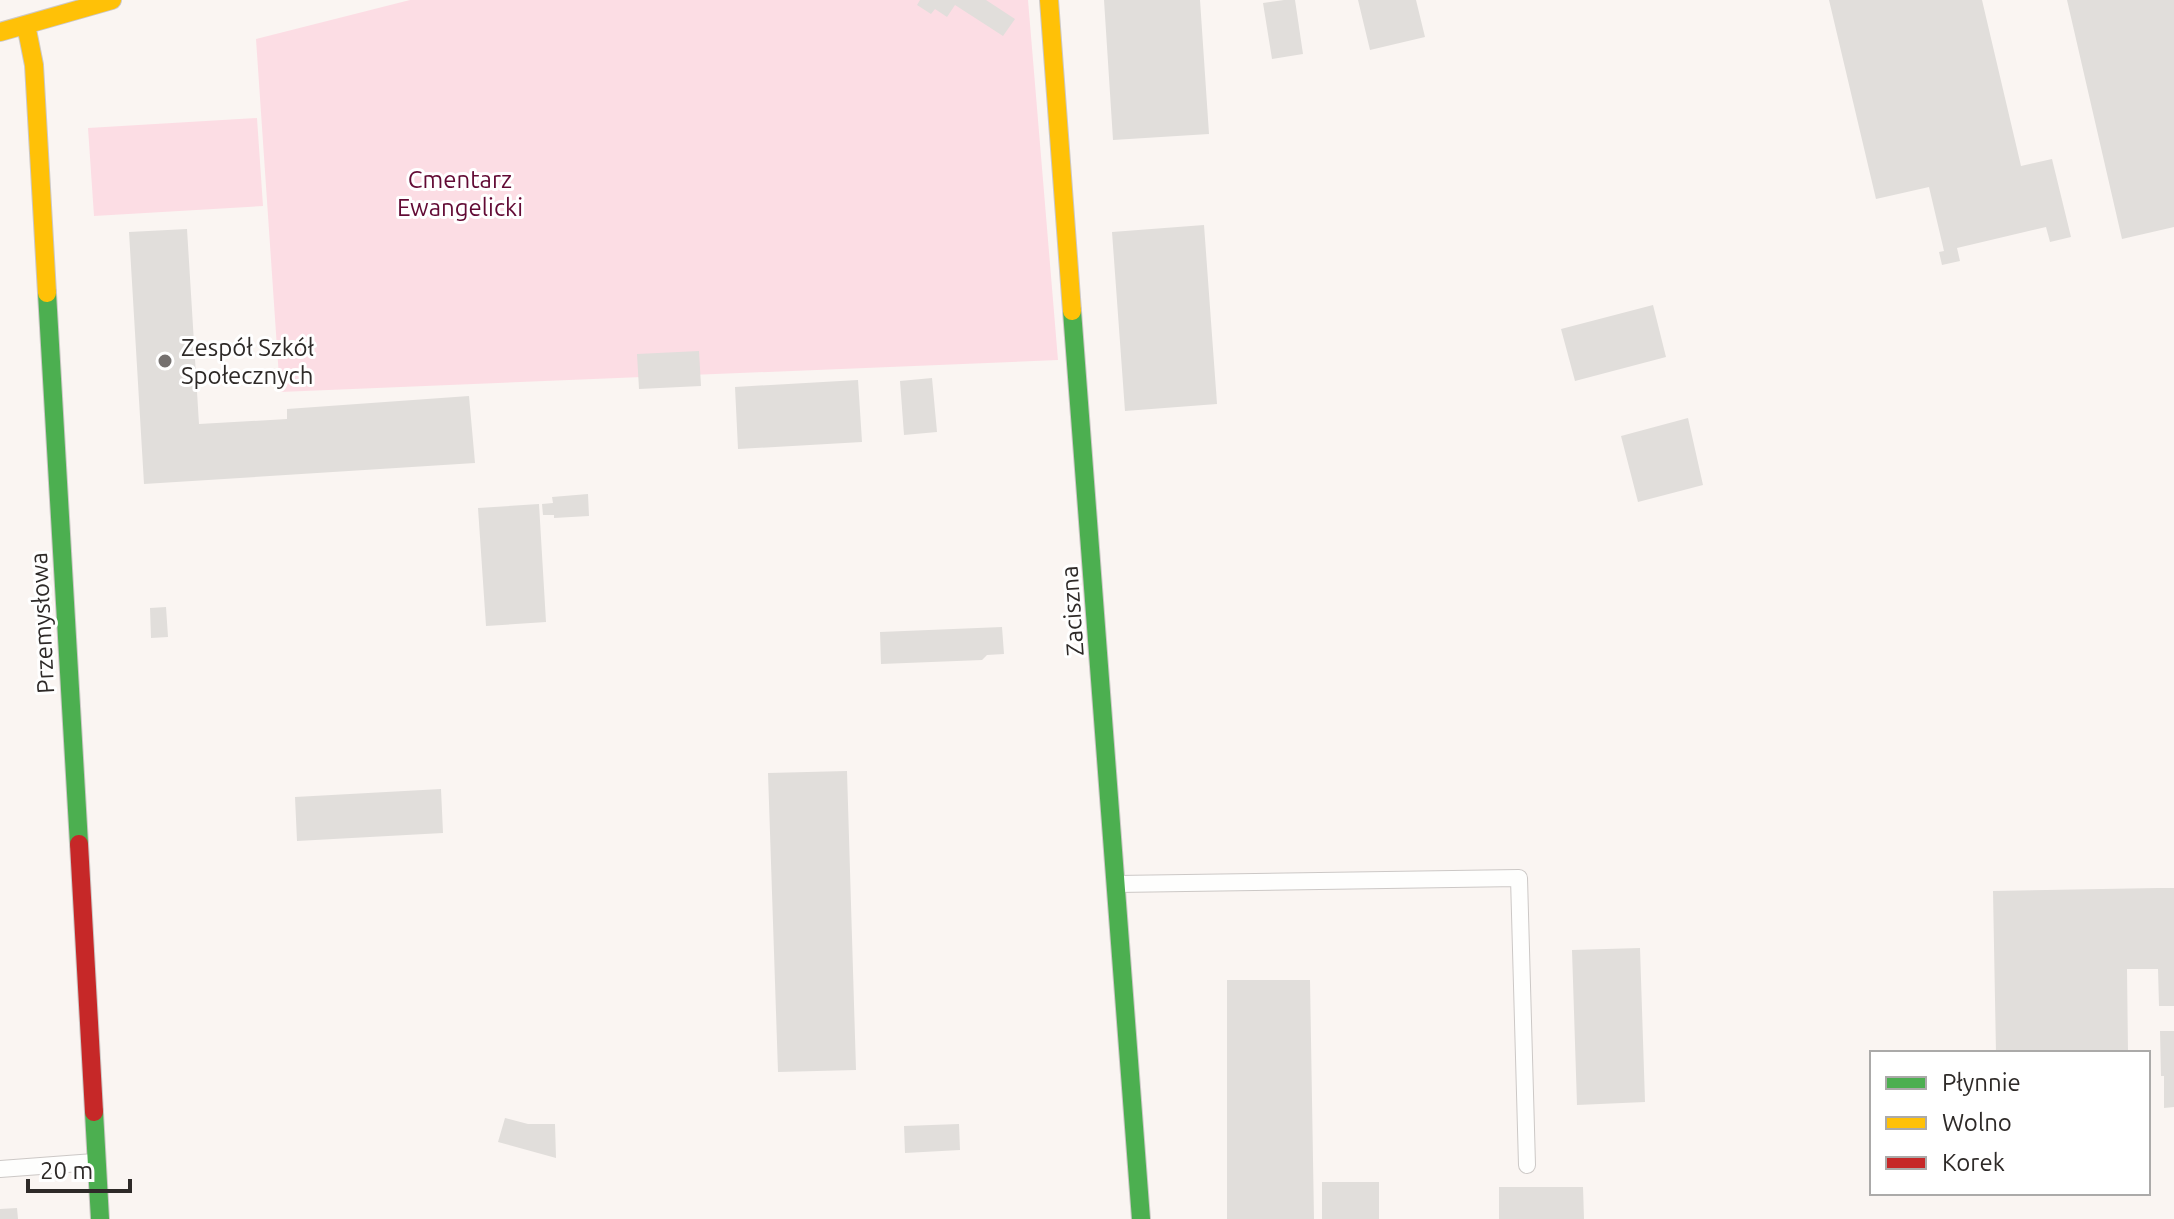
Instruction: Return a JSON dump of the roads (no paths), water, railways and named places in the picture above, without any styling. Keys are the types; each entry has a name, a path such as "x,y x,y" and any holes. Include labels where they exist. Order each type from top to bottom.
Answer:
{"street":[{"path":"0,32 112,0"},
{"name":"Zaciszna","path":"1049,0 1141,1219"},
{"name":"Przemysłowa","path":"26,25 34,65 100,1219"}],"lane":[{"path":"1117,884 1519,878 1527,1165"},
{"path":"0,1169 97,1162"}],"place":[{"name":"Zespół Szkół Społecznych","path":"165,361"}],"park label":[{"name":"Cmentarz Ewangelicki","path":"460,193"}]}
